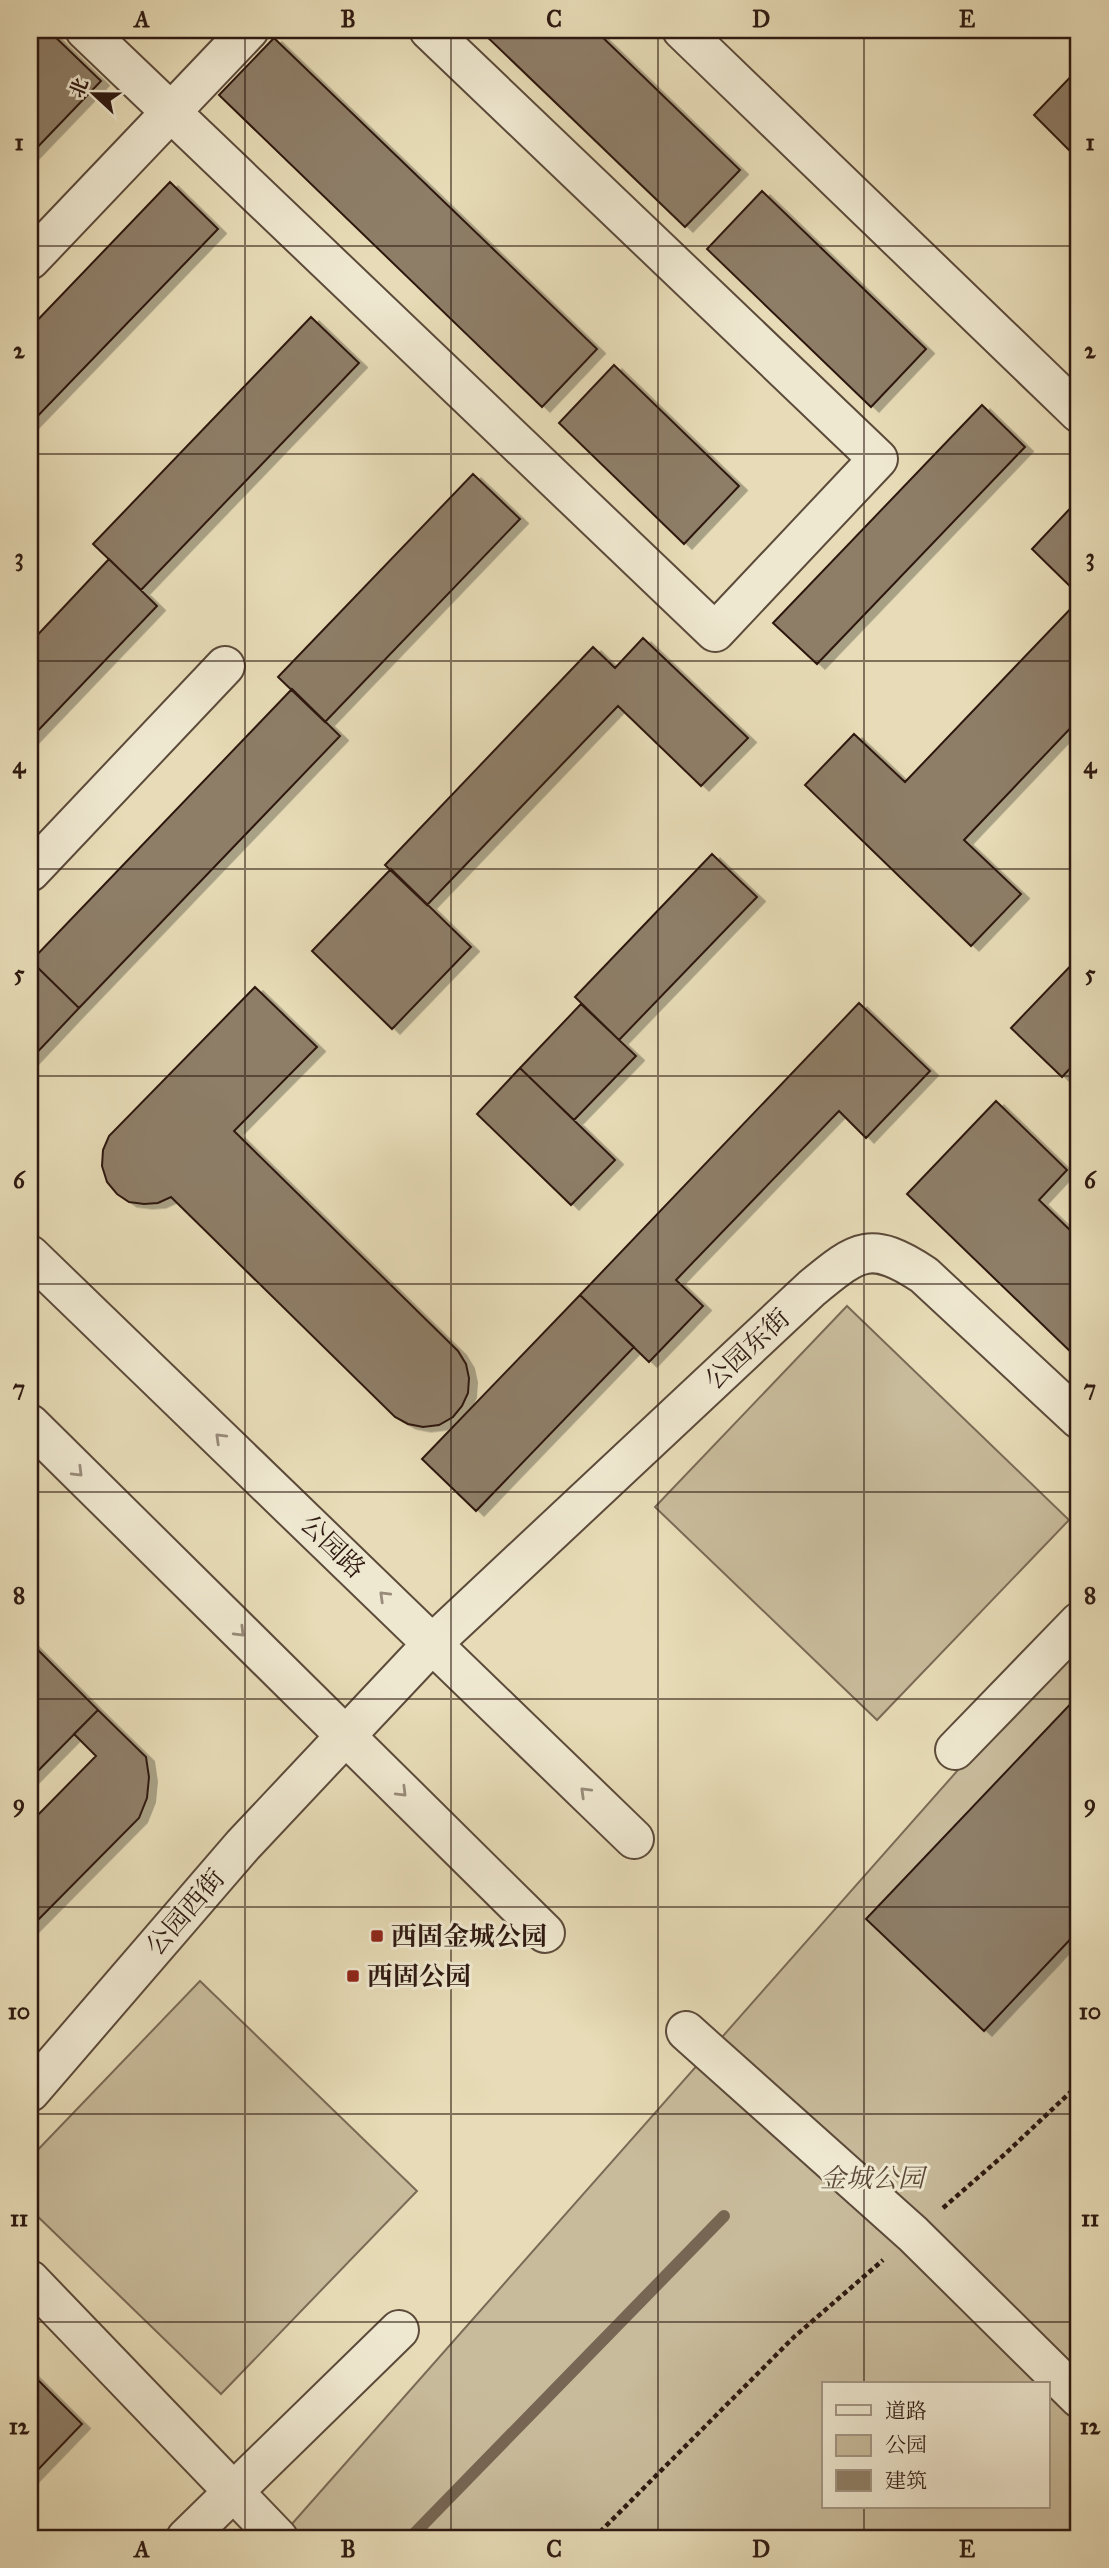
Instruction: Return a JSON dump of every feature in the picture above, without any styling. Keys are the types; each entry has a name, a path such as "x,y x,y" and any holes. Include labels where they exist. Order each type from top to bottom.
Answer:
{"street":[{"path":"85,30 715,632 878,459 429,30"},
{"path":"30,260 249,30"},
{"path":"682,30 1079,413"},
{"path":"30,872 225,666"},
{"name":"公园东街","path":"344,1735 433,1643 812,1288 849,1257 870,1253 898,1258 923,1275 1079,1419"},
{"name":"公园路","path":"30,1255 634,1839"},
{"path":"30,1424 545,1933"},
{"path":"955,1750 1079,1622"},
{"name":"公园西街","path":"30,2092 243,1845 344,1735"},
{"path":"686,2031 913,2234 1079,2398"},
{"path":"30,2280 278,2538"},
{"path":"186,2538 400,2330"}],"path":[{"path":"1005,2154 1079,2084"},
{"path":"594,2538 794,2337"}],"green space":[{"path":"847,1306 1069,1520 877,1720 655,1507"},
{"name":"金城公园","path":"1079,1633 1079,2538 297,2538 291,2525"},
{"path":"200,1981 417,2191 221,2394 30,2209 30,2158"}],"building":[{"path":"43,30 48,30 101,81 30,155 30,44"},
{"path":"480,30 595,30 740,170 685,227"},
{"path":"274,38 597,349 542,407 219,95"},
{"path":"1079,68 1079,160 1034,115"},
{"path":"170,182 218,229 30,424 30,328"},
{"path":"762,191 926,349 871,407 707,249"},
{"path":"311,317 359,363 141,590 93,544"},
{"path":"614,365 739,486 684,544 559,423"},
{"path":"982,405 1025,447 817,664 773,623"},
{"path":"473,474 520,519 325,722 278,677"},
{"path":"1079,499 1079,595 1032,549"},
{"path":"109,559 157,606 30,739 30,643"},
{"path":"1079,600 1079,719 964,840 1021,894 971,946 805,785 854,734 905,782"},
{"path":"643,638 748,738 701,786 618,706 427,905 385,865 593,647 615,668"},
{"path":"292,689 340,736 79,1008 31,961"},
{"path":"712,854 757,897 619,1040 575,997"},
{"path":"391,869 471,947 392,1029 312,951"},
{"path":"1079,957 1079,1059 1062,1077 1011,1028"},
{"path":"30,960 79,1008 30,1060"},
{"path":"255,987 317,1047 234,1131 458,1351 466,1364 468,1393 453,1417 439,1425 423,1427 408,1424 395,1417 171,1197 158,1203 129,1202 117,1194 107,1182 102,1166 103,1150 109,1136"},
{"path":"859,1003 930,1071 866,1138 839,1111 676,1280 703,1306 649,1362 580,1295"},
{"path":"581,1004 636,1056 574,1120 520,1068"},
{"path":"520,1068 615,1160 571,1205 477,1114"},
{"path":"996,1101 1067,1170 1039,1200 1071,1231 1079,1223 1079,1352 1075,1356 907,1194"},
{"path":"580,1295 634,1347 476,1511 422,1459"},
{"path":"30,1642 98,1710 31,1778 30,1776"},
{"path":"1079,1695 1079,1930 984,2031 866,1919"},
{"path":"98,1710 146,1757 149,1777 147,1798 139,1818 30,1928 30,1823 96,1756 74,1734"},
{"path":"30,2372 82,2424 30,2478"}],"waterway":[{"path":"410,2538 724,2216"}],"place":[{"name":"西固金城公园","path":"377,1936"},
{"name":"西固公园","path":"353,1976"}]}
